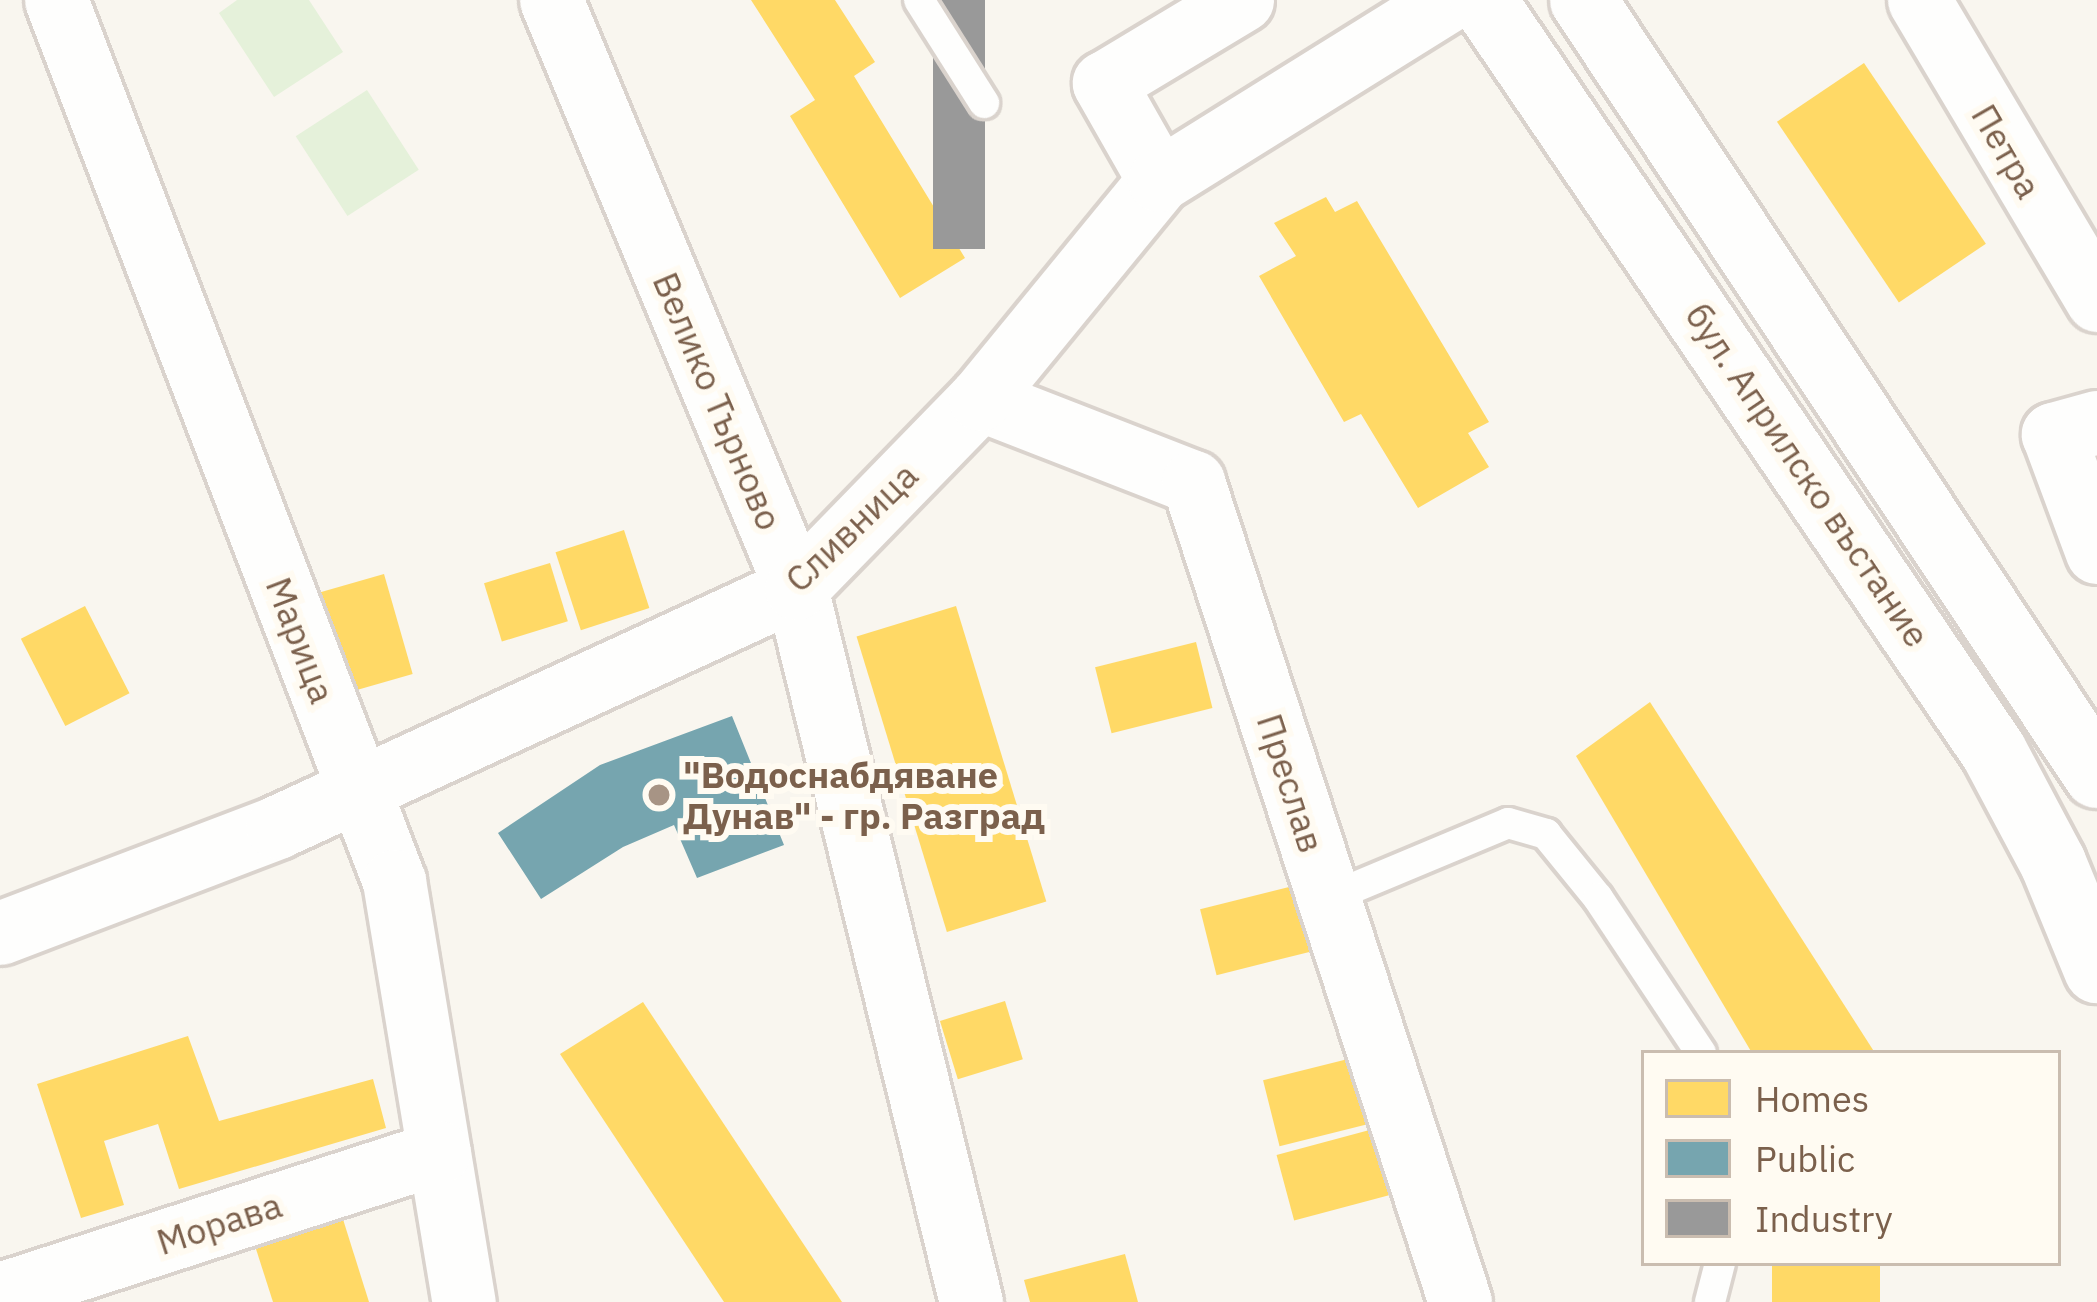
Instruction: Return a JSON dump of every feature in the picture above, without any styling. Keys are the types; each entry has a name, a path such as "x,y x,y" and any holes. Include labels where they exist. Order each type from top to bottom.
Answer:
{"street":[{"name":"Марица","path":"56,0 394,881 464,1302"},
{"name":"Велико Търново","path":"551,0 796,588 971,1302"},
{"path":"1159,180 1104,82 1243,0"},
{"name":"Сливница","path":"0,933 277,827 796,588 980,399 1159,180 1448,0"},
{"name":"бул. Априлско въстание","path":"1483,0 1994,752 2053,862 2097,970"},
{"name":"бул. Априлско въстание","path":"1583,0 2097,775"},
{"name":"Петра","path":"1919,0 2097,300"},
{"name":"Преслав","path":"980,399 1193,482 1460,1302"},
{"path":"2097,422 2053,434 2097,552"},
{"name":"Морава","path":"0,1294 439,1152"}],"lane":[{"path":"920,0 984,103"},
{"path":"1329,898 1508,824 1546,834 1598,898 1699,1050"},
{"path":"1710,1302 1719,1266"}],"green space":[{"path":"237,0 309,0 343,52 274,97 219,13"},
{"path":"367,90 419,170 347,216 296,136"}],"building: Homes":[{"path":"751,0 835,0 875,62 854,76 965,258 900,298 790,116 815,100"},
{"path":"1864,63 1986,244 1899,302 1777,122"},
{"path":"1326,197 1335,212 1357,201 1489,422 1468,433 1489,467 1418,508 1361,414 1344,422 1259,276 1296,256 1274,223"},
{"path":"624,530 649,608 581,630 556,552"},
{"path":"550,563 568,621 502,642 484,583"},
{"path":"384,574 413,674 347,693 319,593"},
{"path":"85,606 129,693 65,726 21,639"},
{"path":"956,606 1046,901 947,932 857,636"},
{"path":"1196,642 1212,708 1112,733 1095,667"},
{"path":"1650,702 1873,1050 1750,1050 1576,756"},
{"path":"1301,884 1317,950 1217,975 1200,909"},
{"path":"1005,1001 1023,1059 958,1079 940,1021"},
{"path":"643,1002 842,1302 724,1302 560,1054"},
{"path":"188,1036 219,1121 373,1079 386,1128 179,1189 158,1124 104,1141 124,1205 81,1218 37,1084"},
{"path":"1364,1055 1380,1121 1280,1146 1263,1080"},
{"path":"1377,1128 1395,1194 1294,1221 1277,1155"},
{"path":"336,1197 369,1302 273,1302 248,1224"},
{"path":"1125,1254 1138,1302 1030,1302 1024,1280"},
{"path":"1772,1266 1880,1266 1880,1302 1772,1302"}],"building: Public":[{"name":"\"Водоснабдяване Дунав\" - гр. Разград","path":"732,716 784,845 697,878 674,825 623,847 541,899 498,833 600,765"}],"building: Industry":[{"path":"933,0 985,0 985,249 933,249"}],"place":[{"name":"\"Водоснабдяване Дунав\" - гр. Разград","path":"659,795"}]}
